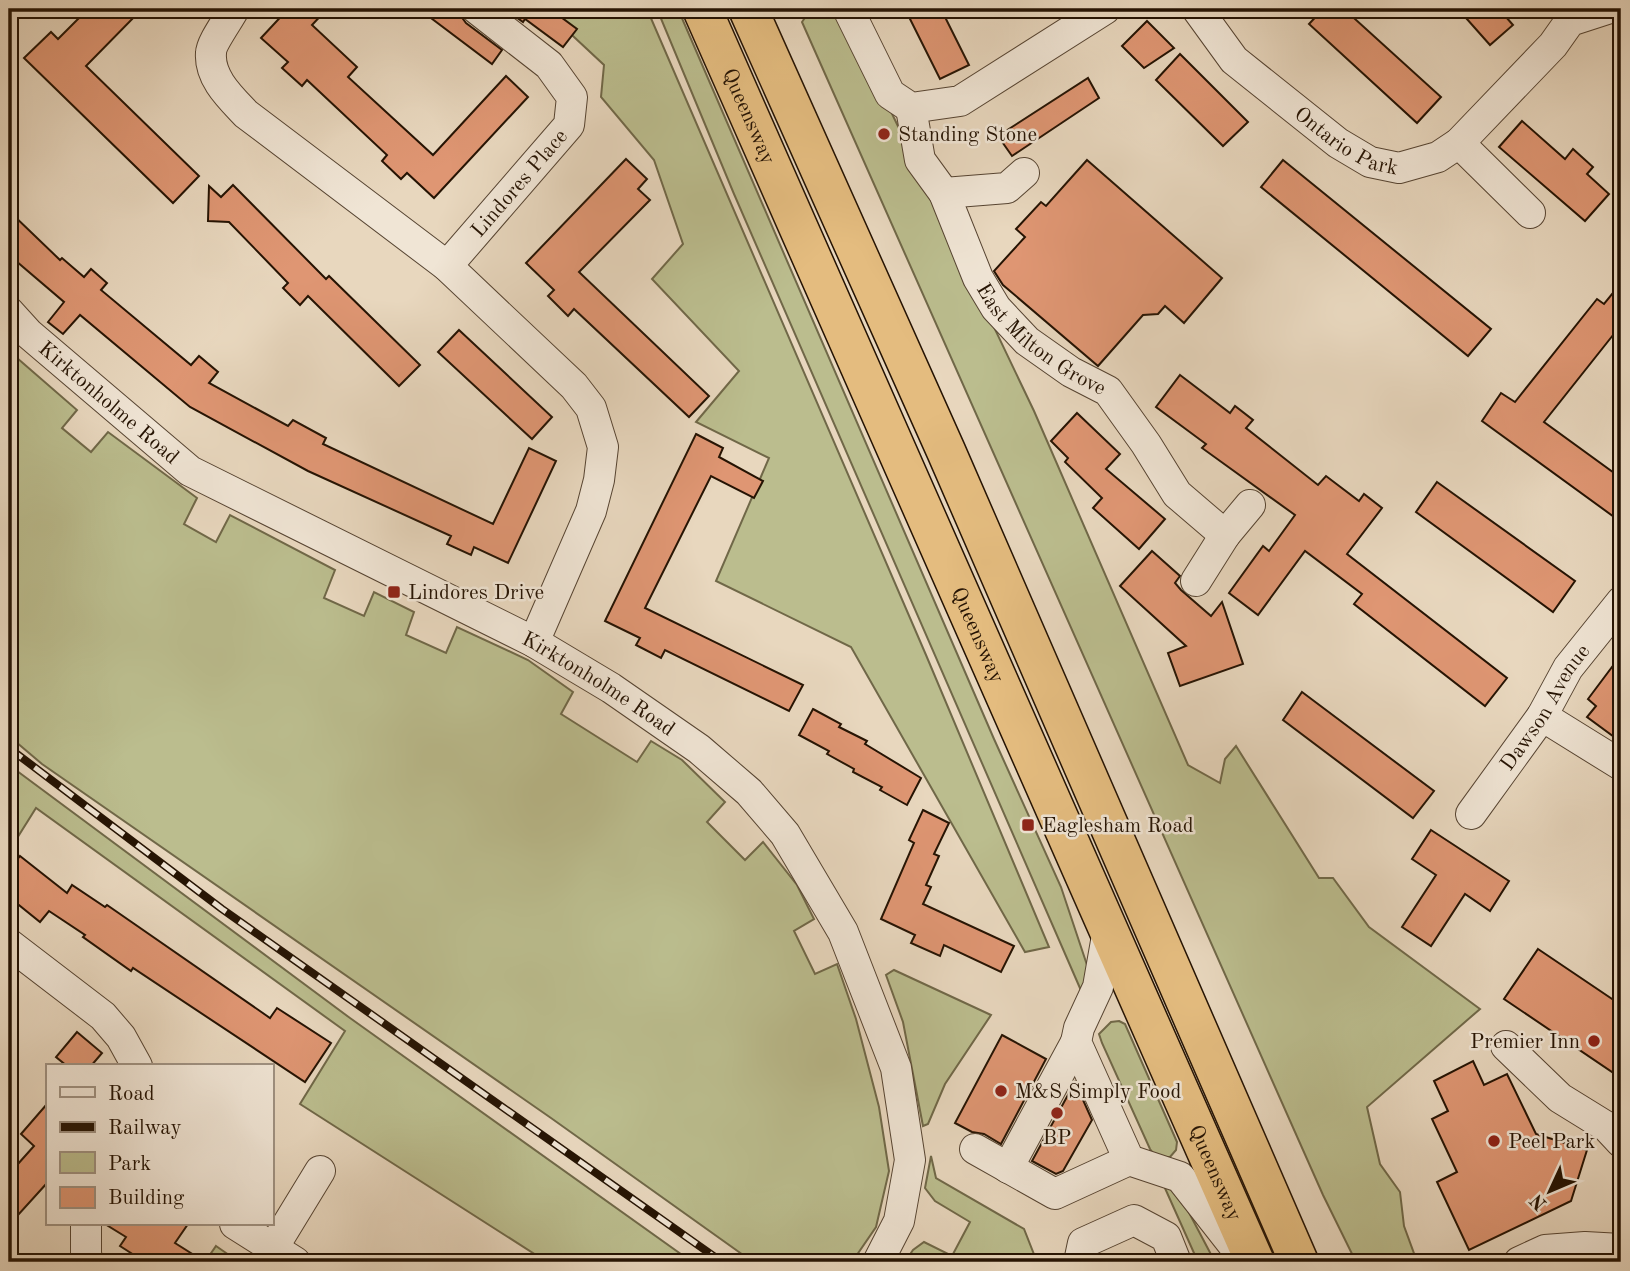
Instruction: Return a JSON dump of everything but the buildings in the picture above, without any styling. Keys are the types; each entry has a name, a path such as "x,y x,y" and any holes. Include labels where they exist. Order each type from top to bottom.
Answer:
{"highway":[{"name":"Queensway","path":"702,9 1255,1262"},
{"name":"Queensway","path":"748,9 946,451 1299,1262"}],"street":[{"path":"234,9 210,51 214,72 226,93 246,114 447,266 574,386 591,408 603,447 599,480 591,511 534,642"},
{"name":"Lindores Place","path":"447,266 569,125 572,97 549,65 477,9"},
{"path":"848,9 890,94 911,108 960,101 1105,9"},
{"name":"Ontario Park","path":"1197,9 1234,60 1338,143 1370,162 1399,168 1438,157 1459,143 1553,46 1565,15 1606,9"},
{"name":"East Milton Grove","path":"911,108 920,160 944,193 978,278 996,308 1027,341 1071,372 1108,391 1177,494 1225,535"},
{"path":"1459,143 1530,213"},
{"path":"944,193 1006,188 1024,173"},
{"name":"Kirktonholme Road","path":"9,312 29,334 190,471 534,642 611,688 699,749 749,792 785,834 843,932 896,1068 910,1160 899,1221 878,1262"},
{"path":"1196,581 1225,535 1250,505"},
{"name":"Dawson Avenue","path":"1471,814 1542,716 1568,668 1621,602"},
{"path":"1542,716 1621,765"},
{"path":"1008,1168 1076,1042 1079,1028 1098,987 1108,930"},
{"path":"9,944 103,1016 121,1037 136,1064"},
{"path":"1076,1042 1129,1160"},
{"path":"1506,1046 1560,1098 1607,1126 1621,1142"},
{"path":"975,1149 1055,1194 1129,1160 1180,1177 1246,1262"},
{"path":"238,1226 284,1255 320,1171"},
{"path":"1079,1262 1083,1242 1134,1220 1166,1237 1176,1262"},
{"path":"86,1226 88,1262"},
{"path":"1519,1262 1545,1250 1585,1247 1621,1249"}],"green space":[{"path":"544,9 647,9 1049,947 1025,952 851,647 716,581 769,458 696,422 739,371 652,279 683,244 654,160 601,97 604,65"},
{"path":"657,9 678,9 994,739 1061,887 1093,983 1083,995 734,194"},
{"path":"811,9 842,9 1034,411 1188,765 1220,783 1225,759 1236,746 1319,878 1333,878 1369,927 1480,1009 1367,1107 1380,1164 1400,1192 1404,1226 1415,1256 1426,1262 1356,1262 1323,1195 802,22"},
{"path":"9,351 77,410 62,428 91,452 108,432 197,498 184,524 216,542 230,515 335,570 324,598 364,616 374,592 414,612 406,635 446,653 457,627 528,660 573,692 561,714 637,762 651,741 682,760 725,802 707,822 745,860 763,842 797,885 814,919 794,931 815,974 837,964 856,1019 879,1107 889,1171 876,1227 852,1262 753,1262 42,764 9,736"},
{"path":"9,765 350,1018 692,1262 547,1262 300,1104 345,1031 36,808 9,851"},
{"path":"894,970 991,1015 945,1084 928,1124 923,1126 903,1022 886,975"},
{"path":"1119,1021 1125,1024 1177,1142 1176,1150 1170,1157 1156,1157 1150,1149 1102,1043 1099,1034 1111,1022"},
{"path":"931,1156 936,1178 1024,1229 1037,1262 905,1262 913,1250 924,1242 952,1256 970,1222 935,1201 925,1188"},
{"path":"1160,1177 1176,1188 1215,1262 1198,1262"},
{"path":"216,1246 239,1262 205,1262"}],"railway":[{"path":"9,748 222,909 722,1262"}],"place":[{"name":"Standing Stone","path":"884,134"},
{"name":"Lindores Drive","path":"394,592"},
{"name":"Eaglesham Road","path":"1028,825"},
{"name":"Premier Inn","path":"1594,1041"},
{"name":"M&S Simply Food","path":"1001,1091"},
{"name":"BP","path":"1057,1113"},
{"name":"Peel Park","path":"1494,1141"}]}
